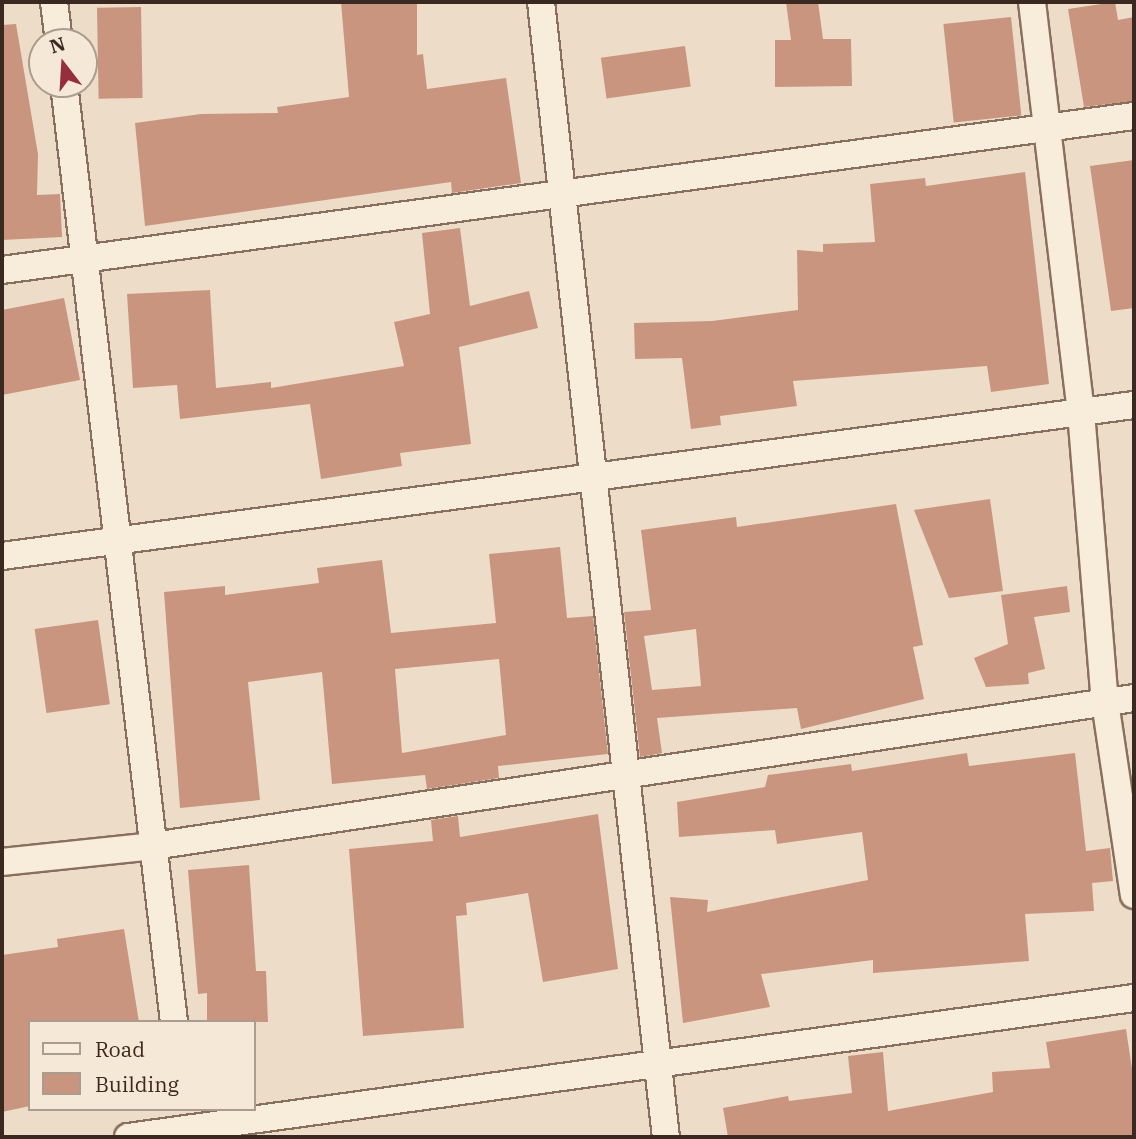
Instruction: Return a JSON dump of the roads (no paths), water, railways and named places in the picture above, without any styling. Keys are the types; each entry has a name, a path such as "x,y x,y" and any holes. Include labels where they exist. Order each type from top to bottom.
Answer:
{"street":[{"path":"54,2 57,28"},
{"path":"541,2 629,775 666,1137"},
{"path":"1032,2 1081,412 1105,702 1134,895"},
{"path":"66,98 174,1020"},
{"path":"2,270 1134,116"},
{"path":"2,556 1134,405"},
{"path":"2,862 153,846 1134,698"},
{"path":"128,1137 186,1125 658,1067 1134,998"}]}
